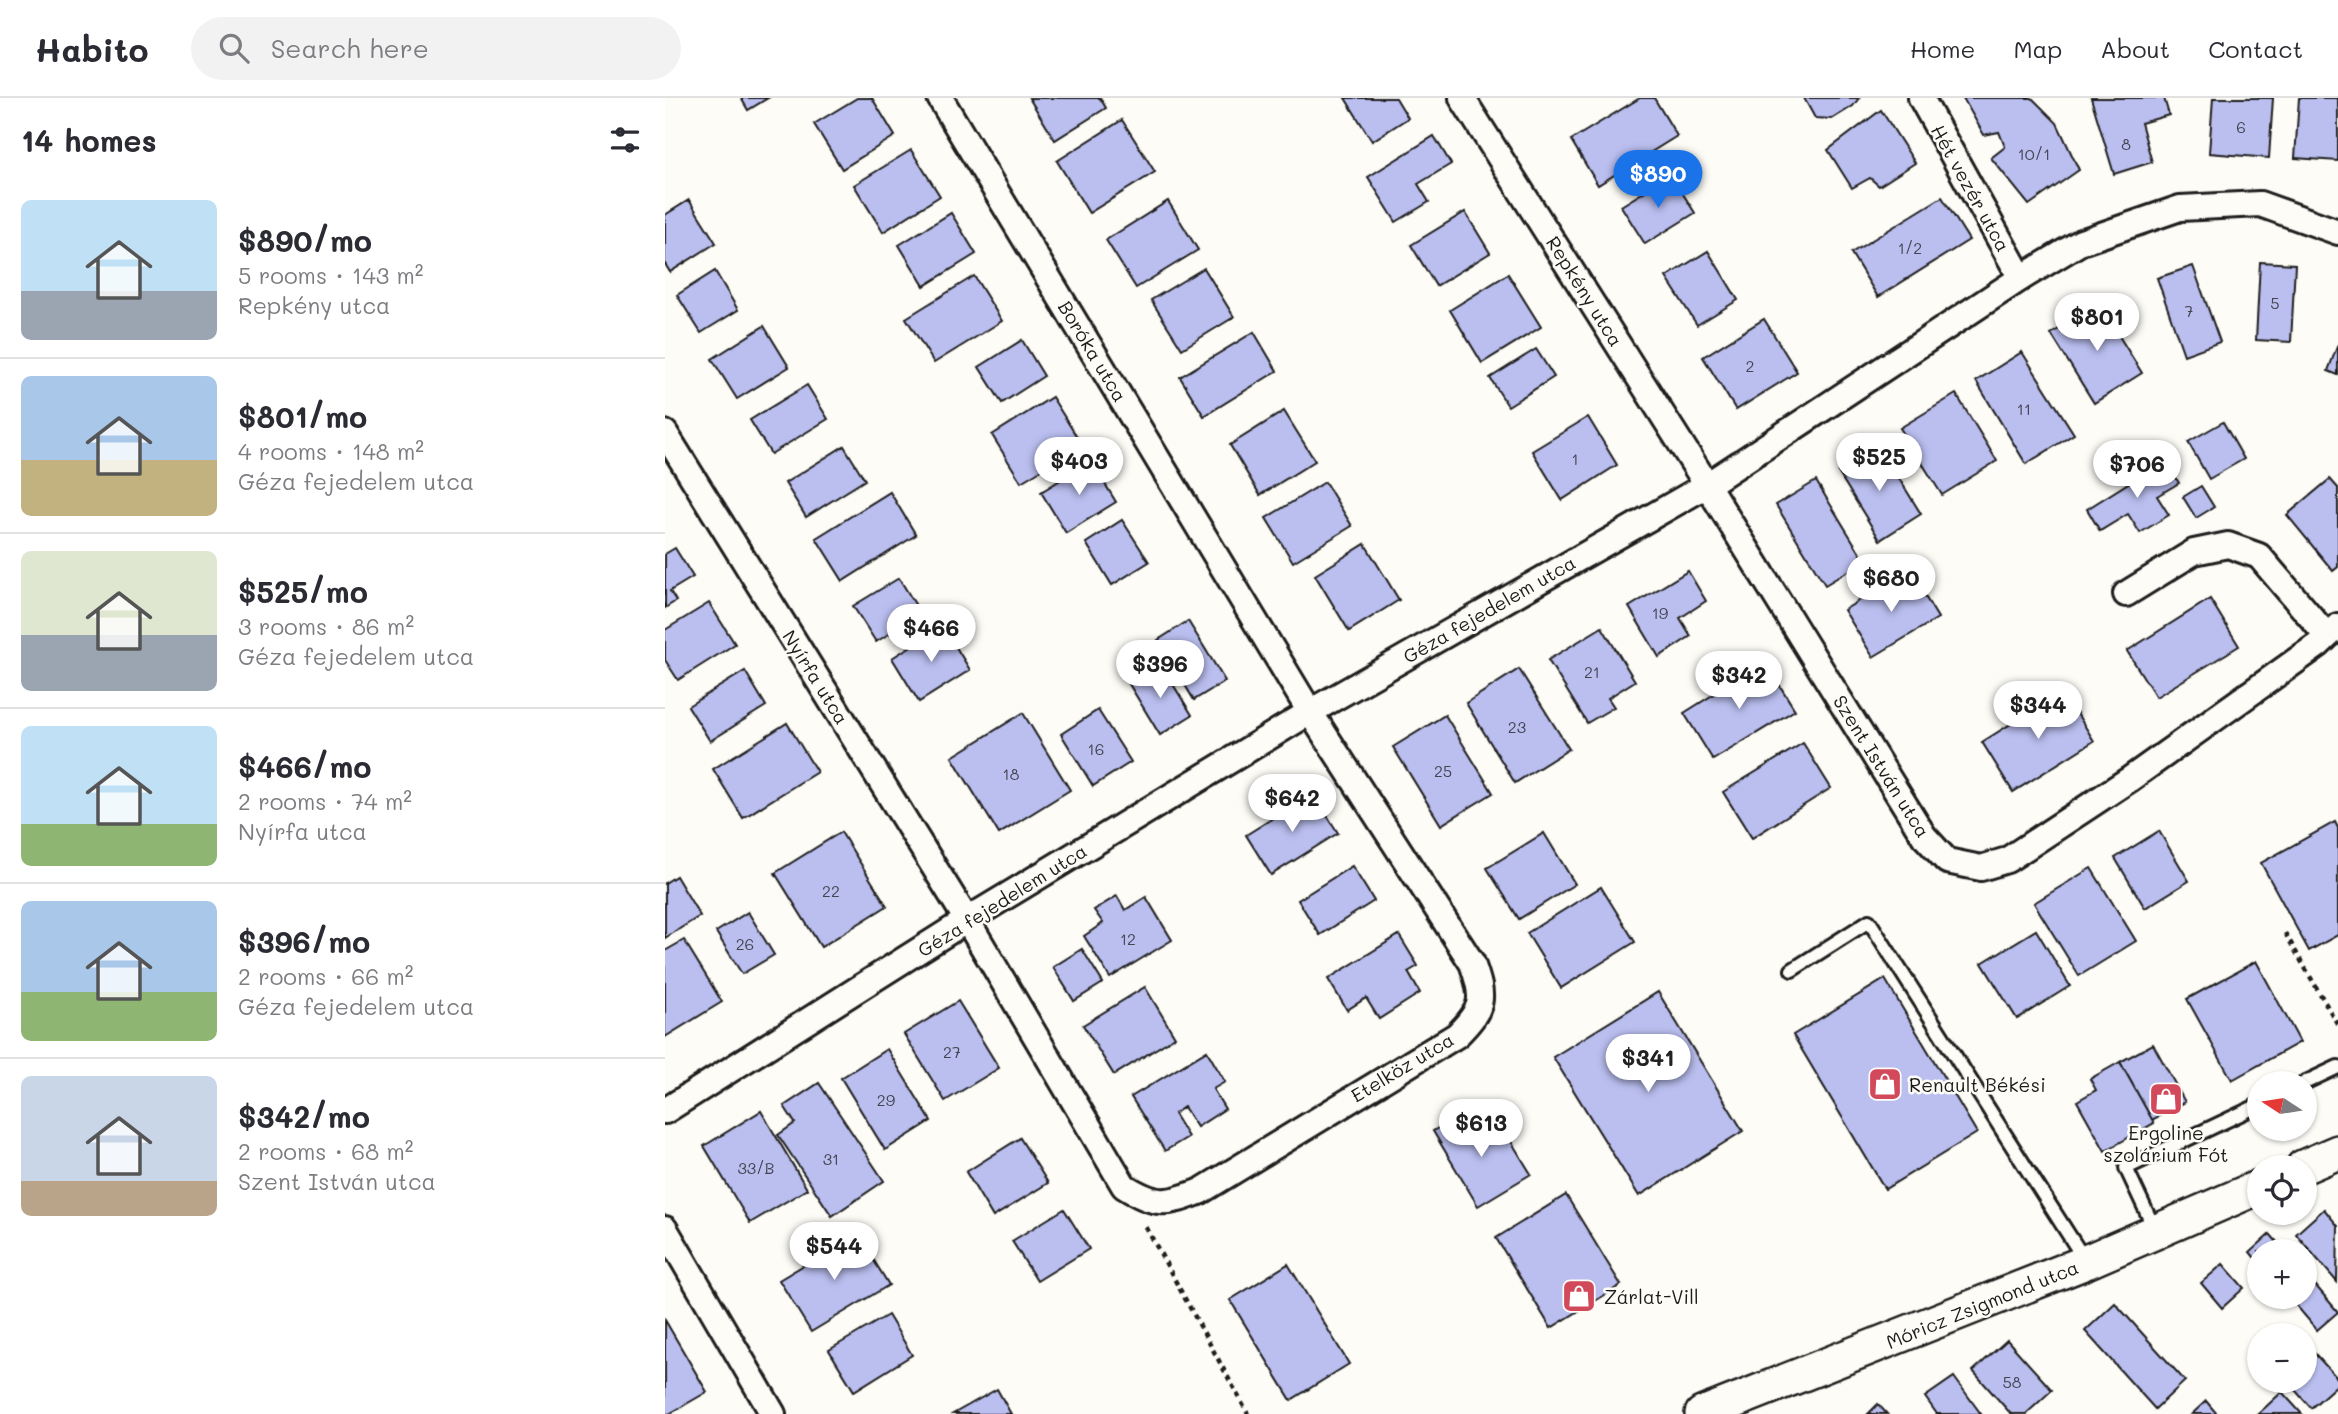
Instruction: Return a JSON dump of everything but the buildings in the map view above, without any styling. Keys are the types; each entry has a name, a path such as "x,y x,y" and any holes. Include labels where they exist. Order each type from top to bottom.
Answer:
{"street":[{"name":"Boróka utca","path":"940,98 1310,712"},
{"name":"Repkény utca","path":"1462,98 1707,485"},
{"name":"Hét vezér utca","path":"1921,98 2021,278"},
{"name":"Géza fejedelem utca","path":"665,1111 967,920 1310,712 1707,485 2021,278 2081,242 2180,208 2260,204 2338,232"},
{"name":"Nyírfa utca","path":"665,433 967,920"},
{"name":"Szent István utca","path":"1707,485 1924,836 1947,861 1981,869 2007,860 2130,779 2332,631"},
{"path":"2126,594 2194,552 2228,545 2259,556 2332,631"},
{"name":"Etelköz utca","path":"1124,1185 1147,1200 1175,1201 1201,1191 1457,1035 1476,1016 1482,990 1472,964 1310,712"},
{"path":"967,920 1124,1185"},
{"path":"2317,1161 2338,1152"},
{"name":"Móricz Zsigmond utca","path":"1702,1414 2157,1234 2247,1193"},
{"path":"665,1229 773,1414"}],"lane":[{"path":"1792,970 1869,920 2087,1262"},
{"path":"2317,1077 2338,1067"},
{"path":"2157,1234 2126,1168 2247,1111"}],"path":[{"path":"2285,933 2338,1025"},
{"path":"1124,1185 1248,1414"}],"place":[{"name":"Renault Békési","path":"1885,1084"},
{"name":"Ergoline szolárium Fót","path":"2166,1099"},
{"name":"Zárlat-Vill","path":"1579,1296"}]}
